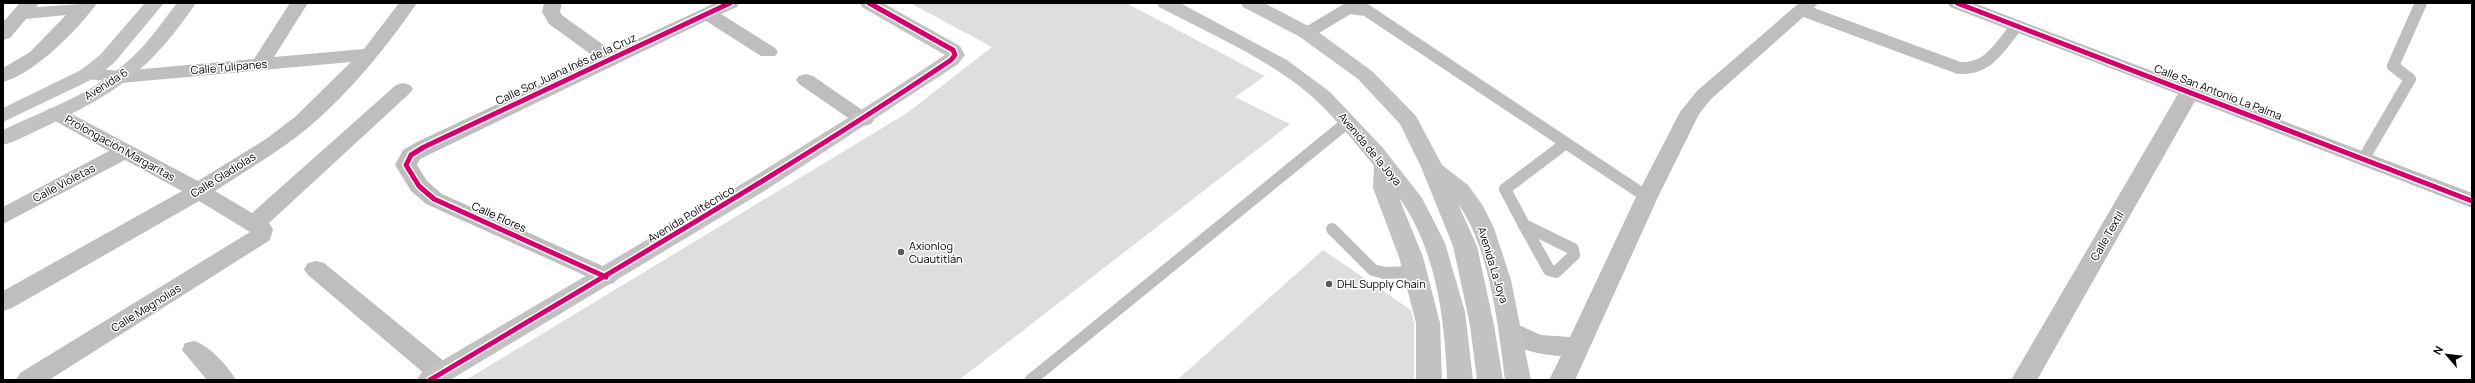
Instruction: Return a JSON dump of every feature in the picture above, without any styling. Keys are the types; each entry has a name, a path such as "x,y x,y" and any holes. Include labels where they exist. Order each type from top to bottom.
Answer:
{"street":[{"name":"Avenida 6","path":"3,116 88,74 107,59 155,3"},
{"name":"Avenida 6","path":"3,138 56,112 121,76 141,61 187,3"},
{"path":"260,64 299,3"},
{"name":"Calle Gladiolas","path":"3,302 199,191 273,144 302,122 370,54 408,3"},
{"path":"552,3 551,12 556,20 610,59"},
{"name":"Avenida Politécnico","path":"435,377 606,277 864,120 951,60 955,55 952,50 869,3"},
{"name":"Avenida de la Joya","path":"1166,3 1262,54 1314,89 1349,121 1386,166 1414,204 1432,240 1453,311 1459,358 1460,380"},
{"path":"1250,3 1307,33 1365,75 1409,121 1432,167 1465,246 1482,325 1490,380"},
{"name":"Calle San Antonio La Palma","path":"1957,3 2364,158 2472,202"},
{"path":"3,34 27,8 85,6"},
{"path":"3,76 37,56 85,6"},
{"path":"716,7 768,52"},
{"name":"Calle Sor Juana Inés de la Cruz","path":"411,155 424,147 716,7"},
{"path":"1562,380 1647,197 1690,112 1704,95 1806,7"},
{"name":"Calle Tulipanes","path":"88,74 121,76 370,54"},
{"path":"806,80 864,120"},
{"name":"Calle Magnolias","path":"29,380 258,229 403,89"},
{"name":"Calle Textil","path":"2024,380 2190,92"},
{"name":"Prolongación Margaritas","path":"56,112 199,191 258,229"},
{"name":"Calle Violetas","path":"3,216 125,151"},
{"name":"Calle Flores","path":"411,155 406,165 419,186 434,199 606,277"},
{"path":"1386,166 1384,188 1415,272 1428,323 1429,380"},
{"name":"Avenida La Joya","path":"1432,167 1460,190 1477,216 1491,253 1512,331 1518,380"},
{"path":"316,269 435,377"},
{"path":"1512,331 1528,342 1545,346 1578,345"},
{"path":"194,350 223,380"}],"lane":[{"path":"2364,158 2410,79 2393,66 2421,3"},
{"path":"1806,7 1959,68 1972,70 1983,65 2017,26"},
{"path":"1307,33 1349,8 1366,10 1647,197"},
{"path":"1031,380 1349,121"},
{"path":"1523,224 1505,189 1566,143"},
{"path":"1332,229 1373,270 1384,274 1415,272"}],"building":[{"name":"Axionlog Cuautitlán","path":"910,3 1126,3 1265,76 1235,97 1290,124 959,380 466,380 907,113 992,47"},
{"name":"DHL Supply Chain","path":"1323,250 1411,310 1414,323 1414,380 1177,380"}],"cycle path":[{"path":"606,277 434,199 419,186 406,165 411,155 424,147 730,3"},
{"path":"430,380 758,185 888,103 951,60 955,55 953,50 869,3"},
{"path":"1957,3 2364,158 2472,201"}],"place":[{"name":"Axionlog Cuautitlán","path":"901,252"},
{"name":"DHL Supply Chain","path":"1329,284"}]}
